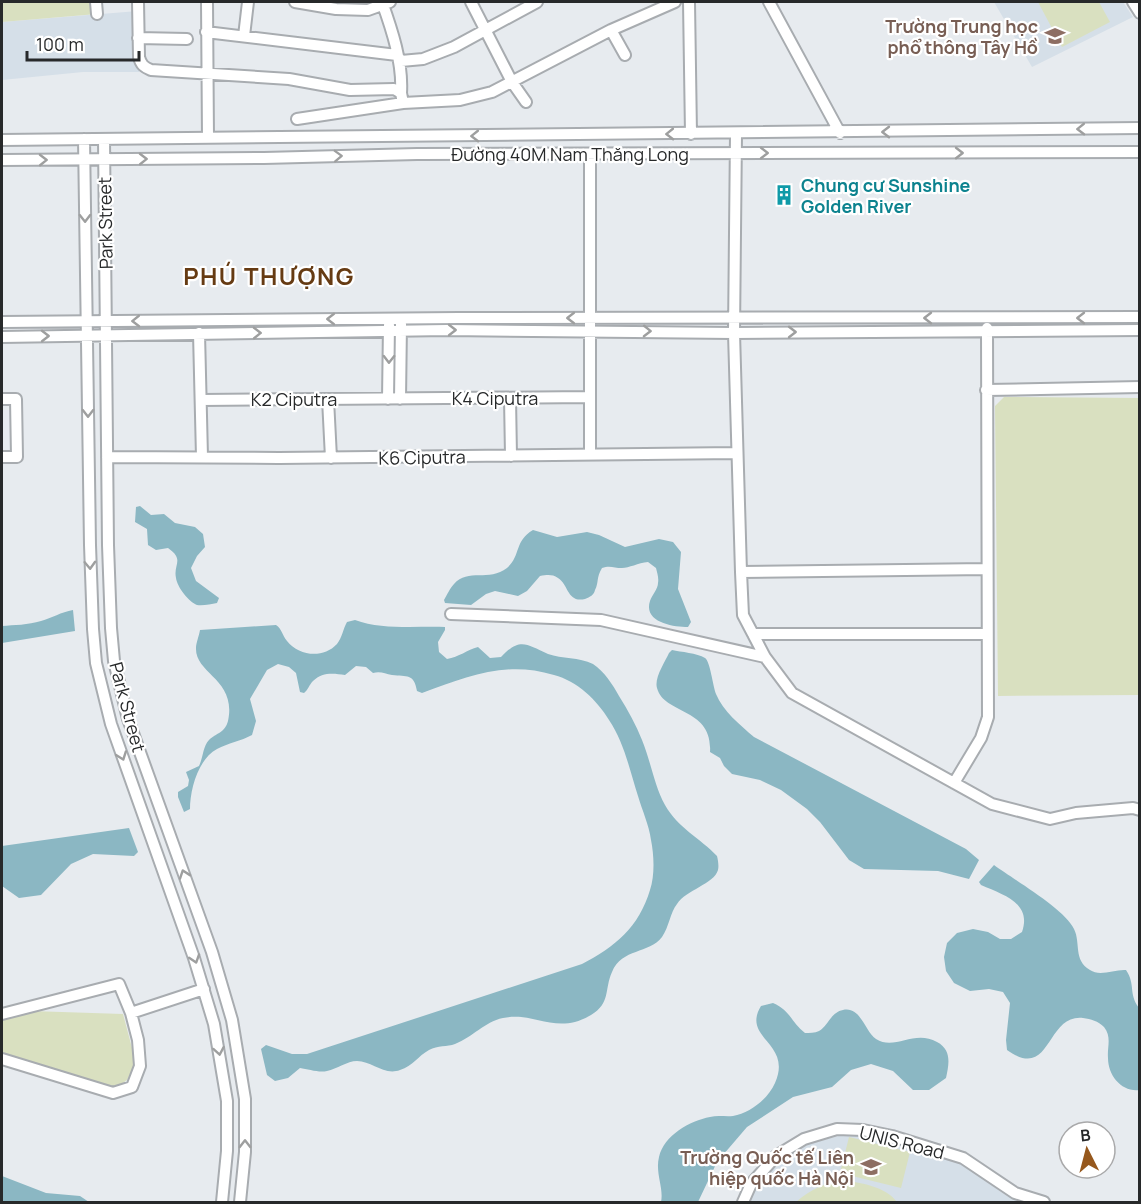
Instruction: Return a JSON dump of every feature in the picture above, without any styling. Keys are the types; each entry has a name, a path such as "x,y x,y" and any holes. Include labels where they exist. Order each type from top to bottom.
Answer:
{"street":[{"path":"96,2 97,14"},
{"path":"138,2 140,63 151,70 289,79 350,90 394,88 402,98"},
{"path":"207,2 208,138"},
{"path":"244,36 248,2"},
{"path":"295,2 336,9 368,10 385,2 397,55 402,98"},
{"path":"471,2 512,82 526,102"},
{"path":"397,55 401,62 423,59 454,47 537,2"},
{"path":"297,119 402,98 460,100 492,92 611,30 672,2"},
{"path":"689,2 691,134"},
{"path":"769,2 840,133"},
{"path":"1135,2 1140,13"},
{"path":"611,30 625,55"},
{"path":"206,32 397,55"},
{"path":"138,38 187,39"},
{"name":"Đường 40M Nam Thăng Long","path":"2,140 840,133 1140,128"},
{"path":"736,134 734,333 743,615 765,657 792,693 992,804 1050,819 1076,813 1133,808 1140,810"},
{"name":"Park Street","path":"84,139 90,545 96,663 111,724 185,932 214,1024 227,1101 226,1169 222,1203"},
{"name":"Park Street","path":"104,139 111,628 120,688 128,719 203,927 229,1010 245,1099 244,1170 240,1203"},
{"name":"Đường 40M Nam Thăng Long","path":"2,160 417,154 1140,152"},
{"path":"590,154 590,455"},
{"path":"2,322 1140,317"},
{"path":"954,783 981,738 988,717 987,318"},
{"path":"395,319 400,399"},
{"path":"2,337 395,331 591,330 734,333 1140,330"},
{"path":"388,399 395,331"},
{"path":"199,333 202,457"},
{"path":"88,383 107,383"},
{"path":"986,390 1140,387"},
{"name":"K4 Ciputra","path":"388,399 590,397"},
{"path":"510,398 511,456"},
{"path":"2,399 16,399 17,458 2,457"},
{"path":"328,399 331,458"},
{"name":"K2 Ciputra","path":"201,400 388,399"},
{"name":"K6 Ciputra","path":"107,457 331,458 737,453"},
{"path":"741,572 987,569"},
{"path":"451,614 601,620 765,657"},
{"path":"753,634 987,634"},
{"path":"185,932 203,927"},
{"path":"2,1014 119,984 131,1013 138,1040 140,1066 132,1087 113,1093 2,1059"},
{"path":"131,1013 204,989"},
{"name":"UNIS Road","path":"742,1203 751,1184 776,1156 804,1139 837,1129 863,1130 892,1136 963,1158 1015,1193 1044,1203"},
{"path":"226,1169 244,1170"}],"shaded area":[{"name":"Trường Trung học phổ thông Tây Hồ","path":"994,2 1123,2 1133,17 1032,67"},
{"path":"138,11 139,72 83,72 2,80 2,22"},
{"name":"Trường Quốc tế Liên hiệp quốc Hà Nội","path":"842,1135 873,1136 951,1158 963,1163 1001,1192 1020,1202 749,1202 754,1189 769,1172 802,1146"}],"green space":[{"path":"2,2 96,2 97,14 2,22"},
{"path":"1038,2 1099,2 1110,22 1062,47"},
{"path":"1004,397 1139,398 1139,695 998,696 995,406"},
{"path":"31,1011 123,1014 136,1063 127,1080 115,1089 2,1052 2,1019"},
{"path":"849,1137 910,1152 901,1188 840,1173"},
{"path":"842,1180 879,1189 897,1202 796,1202 818,1188"}],"water":[{"path":"140,506 151,515 164,514 175,523 195,527 203,534 205,547 191,568 196,581 219,598 217,603 197,605 184,594 176,578 176,556 168,548 156,550 148,545 147,529 135,522 136,507"},
{"path":"533,530 557,537 587,532 625,547 659,539 673,542 681,552 678,589 691,622 688,627 661,622 651,614 650,601 657,588 658,579 656,568 648,562 625,568 602,568 594,593 585,599 579,600 571,596 562,581 547,575 540,576 527,591 518,596 495,591 486,594 471,605 445,603 444,600 450,590 460,579 493,574 507,568 523,539"},
{"path":"73,610 75,631 2,643 2,626 45,620"},
{"path":"355,620 388,626 445,627 438,642 439,652 447,659 478,647 490,658 501,657 513,647 523,644 553,656 593,664 611,683 632,718 665,805 683,826 717,856 718,868 711,879 681,899 662,937 657,942 616,964 602,1006 591,1015 567,1023 515,1017 503,1018 455,1044 429,1050 400,1070 383,1070 357,1061 324,1071 300,1068 288,1078 275,1081 267,1075 261,1049 266,1045 292,1054 307,1054 582,964 615,943 632,925 645,903 653,878 653,852 649,829 626,757 614,729 599,705 586,692 562,678 536,671 519,669 486,672 422,693 417,691 414,681 409,677 381,672 373,673 366,667 356,666 345,675 320,676 304,693 300,692 296,673 289,667 278,664 267,670 250,699 256,721 252,735 210,754 196,776 190,809 184,812 178,792 188,786 189,780 186,772 199,766 207,743 223,730 228,721 227,696 222,686 197,657 196,646 200,630 276,625 292,646 304,652 318,654 337,644 347,622"},
{"path":"672,650 702,656 707,660 719,700 732,717 754,737 966,849 979,860 969,879 938,871 864,869 849,860 807,809 781,790 760,780 732,774 720,758 710,752 709,737 704,727 696,719 661,697 656,684 658,675"},
{"path":"129,828 138,852 134,856 93,854 71,864 41,895 19,898 2,886 2,846"},
{"path":"994,865 1038,895 1069,921 1076,934 1081,961 1090,970 1103,973 1126,970 1139,1008 1139,1090 1122,1086 1113,1077 1109,1065 1108,1035 1099,1023 1083,1018 1071,1020 1061,1026 1041,1053 1033,1058 1022,1058 1007,1050 1010,1003 1003,992 989,989 970,991 954,983 946,971 944,957 947,943 957,933 973,929 988,932 1000,939 1011,939 1022,932 1023,914 1014,901 979,882"},
{"path":"773,1003 783,1009 805,1033 819,1031 835,1013 849,1010 858,1016 872,1036 883,1042 920,1038 937,1042 947,1053 946,1078 929,1090 913,1090 893,1071 871,1064 851,1070 832,1087 793,1097 747,1127 717,1162 698,1202 661,1202 658,1163 666,1142 679,1130 702,1119 713,1116 733,1116 746,1112 763,1100 772,1089 779,1069 778,1058 761,1034 757,1026 757,1017 761,1006"},
{"path":"2,1176 46,1193 80,1196 89,1202 2,1202"}],"place":[{"name":"Trường Trung học phổ thông Tây Hồ","path":"1055,36"},
{"name":"Chung cư Sunshine Golden River","path":"784,195"},
{"name":"Trường Quốc tế Liên hiệp quốc Hà Nội","path":"871,1167"}],"district":[{"name":"PHÚ THƯỢNG","path":"269,275"}]}
